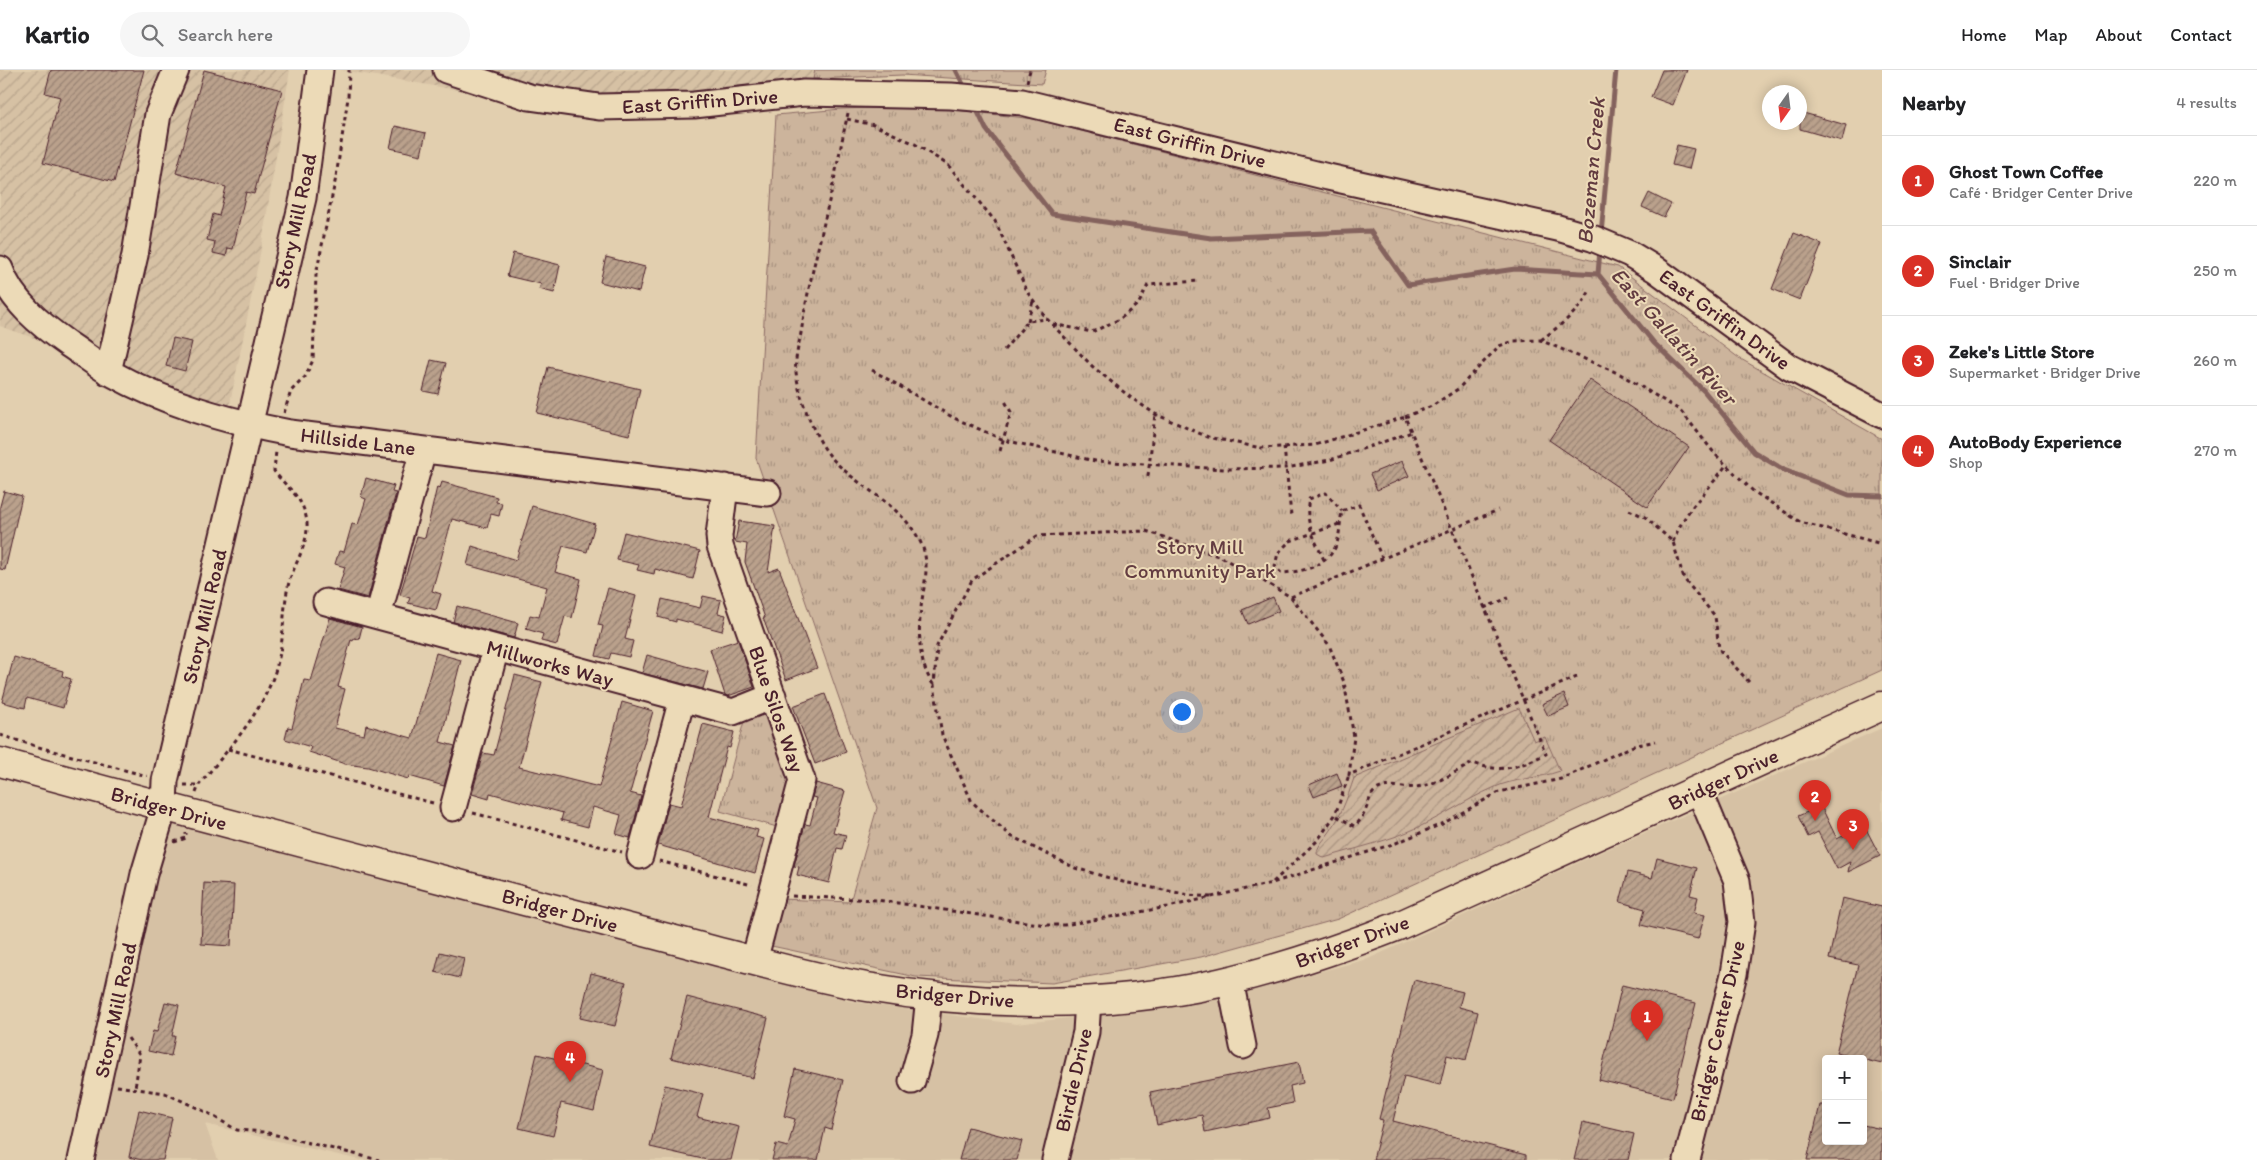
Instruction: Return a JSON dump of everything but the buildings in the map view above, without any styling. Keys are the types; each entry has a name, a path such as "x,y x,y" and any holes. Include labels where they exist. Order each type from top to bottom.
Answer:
{"main road":[{"name":"Bridger Drive","path":"0,762 165,794 190,813 836,981 929,996 992,1000 1088,1000 1162,993 1230,980 1312,958 1398,926 1882,706"}],"street":[{"path":"108,372 135,255 158,114 176,70"},
{"name":"Story Mill Road","path":"81,1160 144,874 165,794 248,425 303,198 320,70"},
{"name":"East Griffin Drive","path":"446,70 529,97 599,107 694,105 804,93 853,92 994,99 1049,107 1328,177 1592,238 1630,254 1655,269 1789,367 1882,415"},
{"name":"Hillside Lane","path":"0,268 6,281 35,319 108,372 154,395 200,412 248,425 290,433 768,493"},
{"path":"378,616 423,450"},
{"name":"Blue Silos Way","path":"725,487 719,536 720,546 802,780 771,891 754,961"},
{"name":"Millworks Way","path":"326,602 733,712 773,696"},
{"path":"453,808 496,648"},
{"path":"640,856 682,699"},
{"name":"Bridger Center Drive","path":"1687,1160 1734,974 1742,922 1737,881 1699,790"},
{"path":"1230,980 1243,1046"},
{"path":"912,1082 925,1035 929,996"},
{"name":"Birdie Drive","path":"1055,1160 1086,1032 1088,1000"}],"path":[{"path":"853,92 807,291 796,371 811,424 830,455 862,486 911,525 918,536 924,551 926,567 926,584 921,608 920,652 926,674 934,684"},
{"path":"847,119 874,125 915,144 948,164 995,221 1028,293 1047,319 1092,366 1130,397 1154,414 1208,437 1261,448 1315,445 1406,417 1432,406 1458,389 1499,346 1514,341 1540,340 1620,374 1681,411 1726,465 1753,491 1800,522 1882,544"},
{"path":"1052,324 1092,332 1120,319 1139,303 1148,285 1198,281"},
{"path":"1540,340 1572,316 1583,304 1589,292"},
{"path":"1004,350 1028,322 1033,300"},
{"path":"1028,322 1047,319"},
{"path":"872,370 954,418 1004,440 1095,461 1224,469 1286,468 1330,460 1412,432"},
{"path":"1000,452 1011,412 1005,401"},
{"path":"1148,476 1154,414"},
{"path":"1334,815 1354,826 1363,818 1373,792 1382,786 1417,787 1439,780 1473,762 1500,770 1522,765 1546,754 1406,417"},
{"path":"1284,446 1291,515"},
{"path":"1673,542 1679,523 1726,465"},
{"path":"1324,560 1312,534 1306,511 1309,499 1326,493 1342,511"},
{"path":"1342,511 1359,505 1382,558"},
{"path":"1291,597 1498,510"},
{"path":"1629,510 1645,517 1673,542 1684,579 1715,616 1719,649 1750,682"},
{"path":"1339,524 1290,542 1278,553 1275,566 1281,574 1299,572 1318,565 1330,555 1338,542 1342,511"},
{"path":"1214,897 1189,895 1123,882 1075,868 1011,836 972,802 942,734 934,684 937,646 972,580 1038,536 1146,531 1221,557 1291,597 1329,645 1344,682 1354,737 1349,775 1334,815 1318,840 1272,882"},
{"path":"1484,608 1508,598"},
{"path":"1349,775 1579,676"},
{"path":"0,735 42,748 165,794 187,786 199,785 228,749 803,898 842,897 877,900 1046,926 1064,926 1168,907 1272,882 1396,843 1442,824 1499,792 1561,779 1583,771 1633,746 1656,741"},
{"path":"171,848 174,842 186,838 190,813"},
{"path":"128,1038 140,1055 135,1088"},
{"path":"99,1083 165,1093 206,1112 237,1130 264,1132 379,1160"}],"shaded area":[{"path":"0,70 290,70 261,249 229,408 0,326"},
{"path":"341,70 815,70 813,79 777,110 620,118"},
{"path":"1882,728 1882,1160 360,1160 205,1124 218,1160 67,1160 150,814 849,1001 1016,1024 1204,1002 1368,959 1606,850"}],"green space":[{"path":"815,70 1046,70 1042,84 902,75 813,79"},
{"name":"Story Mill Community Park","path":"921,106 1034,119 1618,267 1739,358 1882,439 1882,670 1338,919 1201,957 1052,983 916,977 767,945 781,899 850,902 877,808 756,458 776,115 841,109"},
{"path":"1519,708 1534,741 1545,737 1560,771 1518,780 1493,788 1419,827 1396,836 1324,858 1317,854 1320,845 1339,816 1354,778"},
{"path":"765,712 789,781 777,827 720,811 744,721"}],"waterway":[{"name":"East Gallatin River","path":"956,70 966,90"},
{"name":"Bozeman Creek","path":"1601,234 1616,70"},
{"name":"East Gallatin River","path":"975,106 986,129 1052,214 1211,238 1370,231 1408,285 1515,269 1598,274 1654,343 1704,391 1754,452 1784,470 1849,495 1882,496"},
{"name":"Bozeman Creek","path":"1598,274 1600,250"}],"place":[{"name":"Sinclair","path":"1815,821"},
{"name":"Zeke's Little Store","path":"1853,850"},
{"name":"Ghost Town Coffee","path":"1647,1041"},
{"name":"AutoBody Experience","path":"570,1082"}]}
